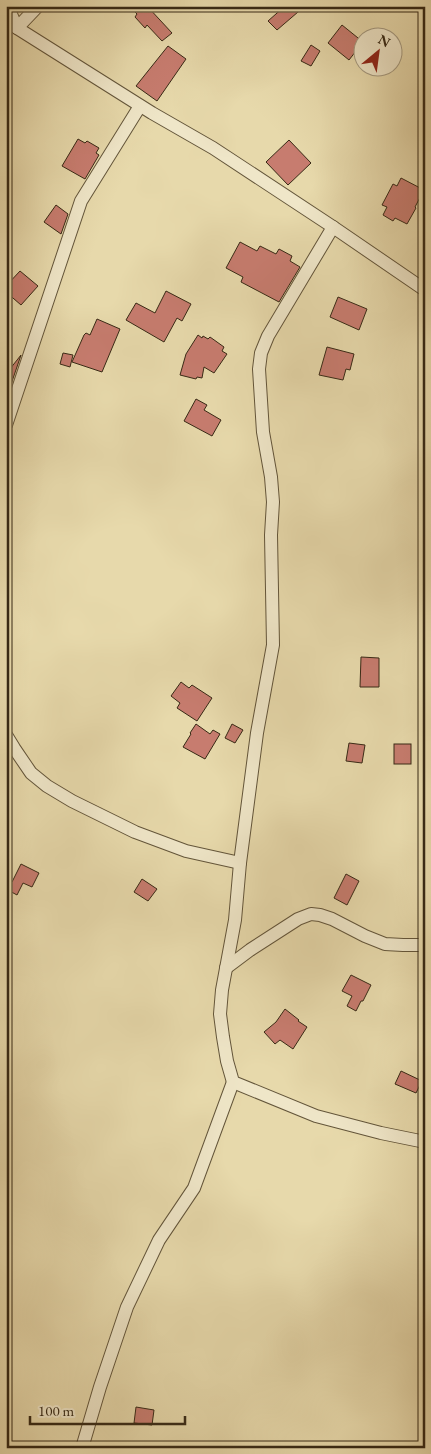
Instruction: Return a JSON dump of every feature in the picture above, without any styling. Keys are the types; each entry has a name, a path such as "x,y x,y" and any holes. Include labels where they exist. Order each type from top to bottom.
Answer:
{"street":[{"path":"10,18 38,6"},
{"path":"10,18 140,106 213,148 425,290"},
{"path":"6,425 81,201 140,106"},
{"path":"82,1448 127,1307 159,1240 194,1188 233,1082 226,1061 220,1014 222,990 235,920 240,863 257,733 273,645 272,477 262,432 259,369 261,353 268,336 333,227"},
{"path":"6,735 31,772 47,786 72,801 135,832 186,851 240,863"},
{"path":"226,968 298,919 310,914 332,919 385,944 425,945"},
{"path":"233,1082 316,1116 425,1142"}],"building":[{"path":"129,6 147,6 172,33 162,41 147,25 145,28 135,17 137,14"},
{"path":"285,6 305,6 277,30 268,21"},
{"path":"342,25 354,35 354,54 349,60 328,43"},
{"path":"311,45 320,51 311,66 301,61"},
{"path":"168,46 186,59 157,101 136,86"},
{"path":"78,139 85,143 87,141 99,148 96,153 99,155 85,179 62,166"},
{"path":"289,140 311,163 288,185 266,162"},
{"path":"401,178 424,190 407,224 395,218 393,221 383,215 387,207 382,205 393,184 397,186"},
{"path":"56,205 68,214 61,234 44,222"},
{"path":"240,242 257,251 260,246 276,254 279,249 292,256 290,261 300,267 279,302 241,282 243,277 226,268"},
{"path":"20,271 38,286 21,305 6,292 6,286"},
{"path":"166,291 191,304 182,321 177,318 164,342 126,320 136,303 155,313"},
{"path":"338,297 367,309 359,330 330,317"},
{"path":"97,319 120,329 102,372 72,362 84,335 86,333 90,335"},
{"path":"198,335 208,339 210,337 224,347 222,351 227,354 214,373 204,367 202,378 197,377 196,379 180,375 186,354"},
{"path":"327,347 354,354 350,370 346,369 343,380 319,375"},
{"path":"63,353 73,355 70,367 60,364"},
{"path":"21,355 6,399 6,374"},
{"path":"196,399 207,405 204,410 221,420 212,436 184,421"},
{"path":"361,657 379,658 379,687 360,687"},
{"path":"181,682 189,688 192,685 212,698 197,721 177,708 180,703 171,696"},
{"path":"196,724 210,734 213,730 220,734 205,759 183,747"},
{"path":"232,724 243,730 235,743 225,738"},
{"path":"349,743 365,745 362,763 346,761"},
{"path":"394,744 411,744 411,764 394,764"},
{"path":"21,864 39,873 32,887 23,883 17,895 6,889 6,885 9,880 12,882"},
{"path":"346,874 359,881 347,905 334,898"},
{"path":"142,879 157,889 148,901 134,892"},
{"path":"351,975 371,985 356,1011 347,1006 352,996 342,991"},
{"path":"285,1009 307,1027 293,1049 280,1040 275,1044 264,1032 276,1022"},
{"path":"401,1071 422,1081 416,1093 395,1084"},
{"path":"136,1407 154,1410 152,1425 134,1423"}]}
